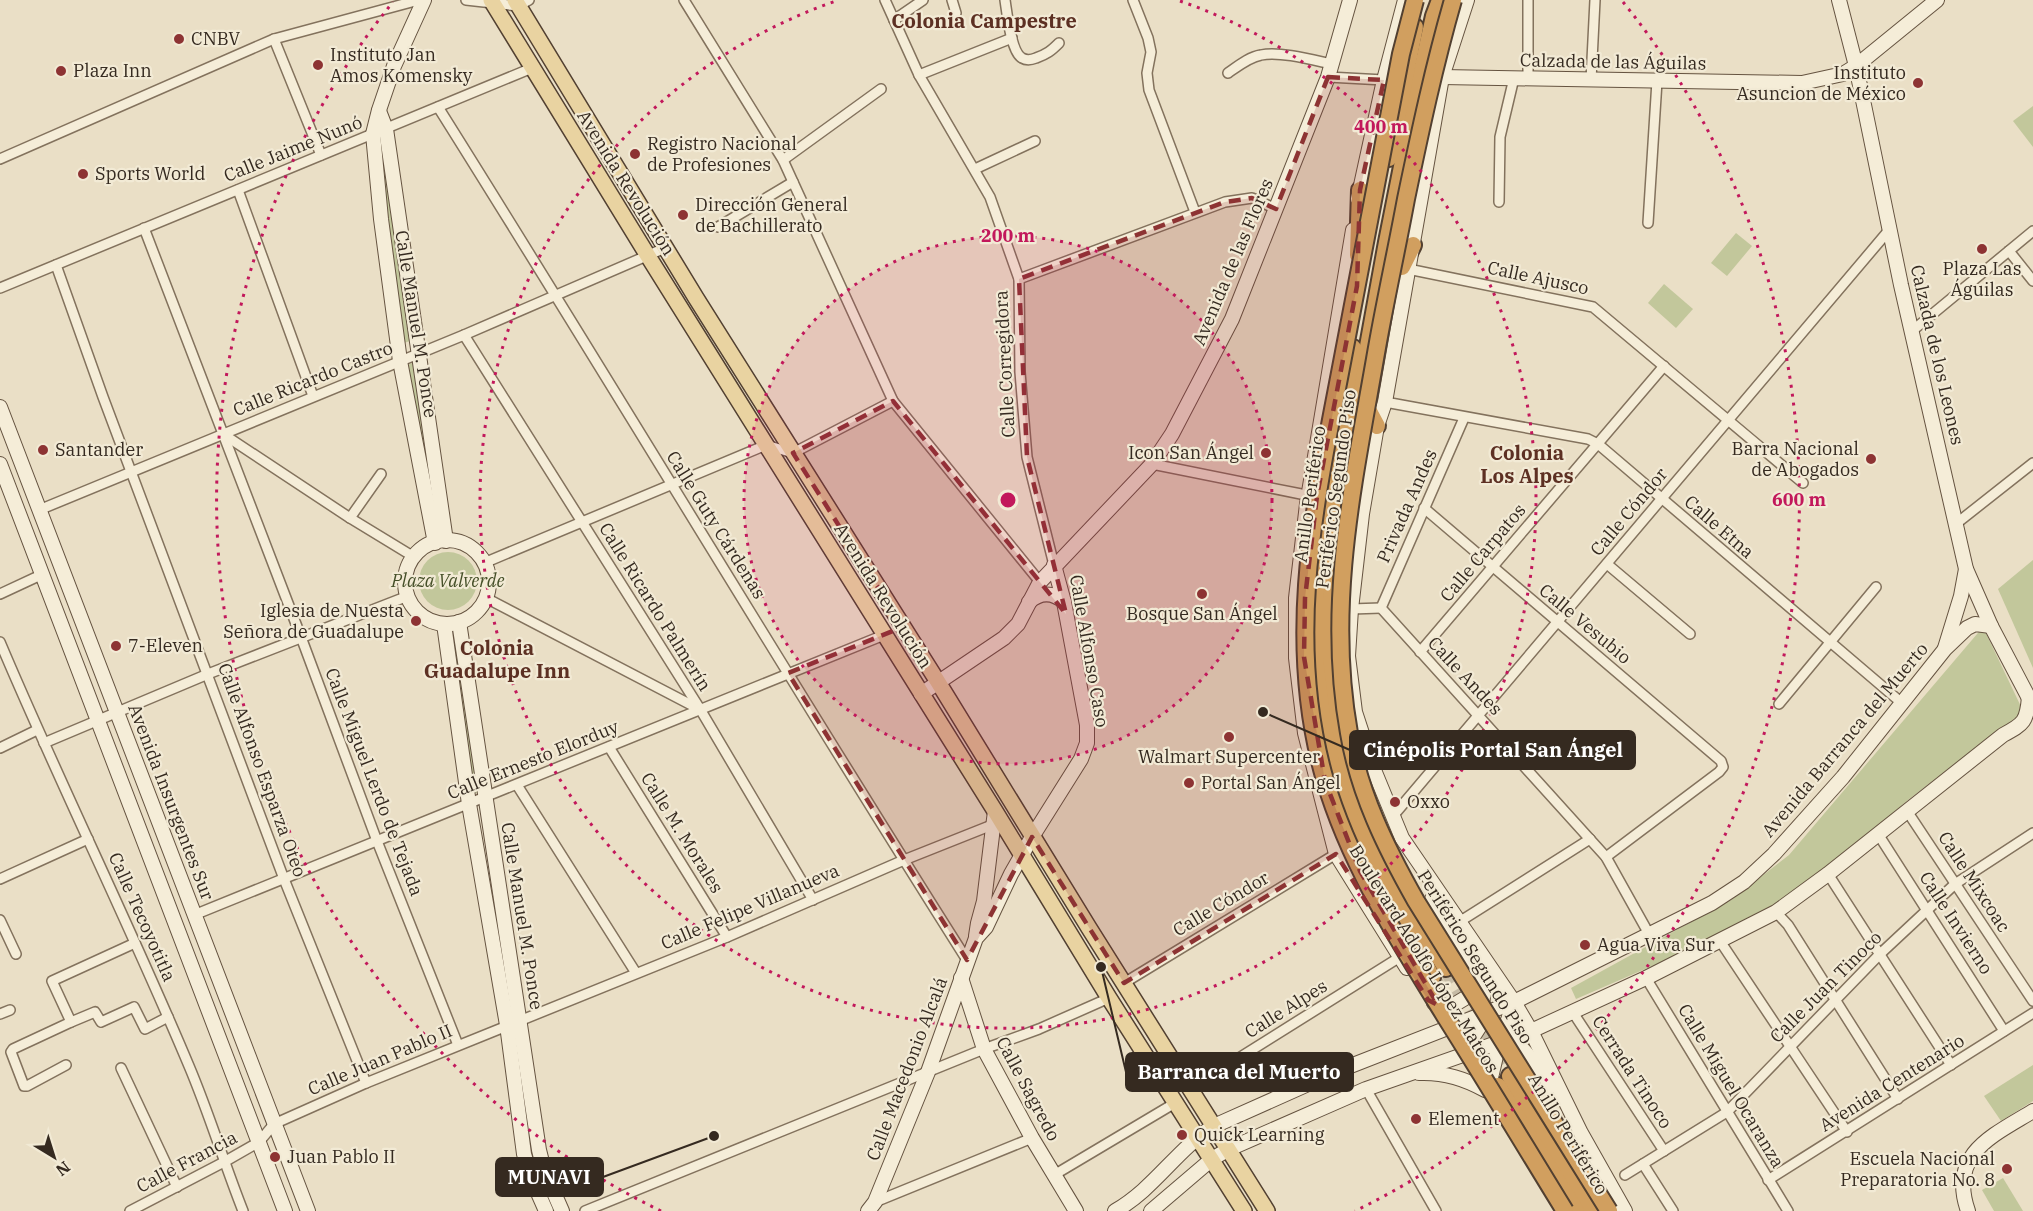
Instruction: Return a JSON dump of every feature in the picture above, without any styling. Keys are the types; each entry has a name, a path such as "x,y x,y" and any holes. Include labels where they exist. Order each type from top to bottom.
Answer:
{"highway":[{"name":"Periférico Segundo Piso","path":"1416,0 1401,54 1317,496 1305,598 1305,657 1313,730 1325,781 1360,871 1424,982 1565,1211"},
{"name":"Anillo Periférico","path":"1422,0 1356,330 1328,498 1315,598 1315,658 1334,745 1335,780 1370,867 1439,972"},
{"name":"Anillo Periférico","path":"1334,745 1337,730 1330,656 1328,600 1340,500 1412,113 1434,16 1440,0"},
{"name":"Periférico Segundo Piso","path":"1454,0 1423,118 1388,285 1343,551 1345,605 1340,656 1349,736 1376,825 1392,859 1609,1211"},
{"path":"1356,330 1360,190"},
{"path":"1345,605 1372,422 1405,268 1413,245"},
{"path":"1360,393 1377,426"},
{"path":"1303,718 1334,745 1355,712"},
{"name":"Anillo Periférico","path":"1495,1084 1576,1211"},
{"name":"Anillo Periférico","path":"1495,1084 1592,1211"}],"main road":[{"name":"Calle Manuel M. Ponce","path":"424,0 394,66 379,110 381,219 400,361 440,542"},
{"name":"Avenida de las Flores","path":"1054,565 1152,464 1172,434 1232,319 1330,70 1350,0"},
{"name":"Boulevard Adolfo López Mateos","path":"1405,0 1384,80 1360,190 1307,504 1296,598 1296,657 1303,718 1336,854 1462,1054 1495,1084 1556,1211"},
{"path":"1413,245 1442,77 1467,0"},
{"name":"Calzada de los Leones","path":"1839,0 1856,66 1912,331 1966,568 1991,626 2031,702"},
{"name":"Calzada de las Águilas","path":"1442,77 1802,84 1843,74 1856,66 1937,0"},
{"name":"Avenida Revolución","path":"493,2 921,694 994,818 1022,855 1109,998 1244,1211"},
{"name":"Avenida Revolución","path":"521,2 665,248 1267,1211"},
{"name":"Calle Manuel M. Ponce","path":"380,131 419,353 440,542"},
{"path":"1405,268 1385,402 1377,426 1345,605 1348,656 1355,712 1374,770 1414,869 1479,975 1484,987 1481,1020 1462,1054"},
{"name":"Avenida Insurgentes Sur","path":"0,406 308,1211"},
{"path":"0,464 285,1211"},
{"path":"440,542 460,543 472,549 484,563 489,578 486,598 476,612 459,622 444,624 424,617 414,608 405,587 406,574 414,557 420,551 440,542"},
{"path":"921,694 1004,638 1018,624 1040,582 1054,565"},
{"name":"Calle Alfonso Caso","path":"1032,837 1081,759 1087,743 1087,725 1064,602 1054,565"},
{"name":"Avenida Barranca del Muerto","path":"1945,649 1961,596 1966,568"},
{"path":"1040,582 1047,586 1059,583"},
{"path":"1028,603 1038,596 1049,594 1064,602"},
{"name":"Calle Manuel M. Ponce","path":"459,622 539,1150 544,1170 562,1211"},
{"name":"Calle Manuel M. Ponce","path":"444,624 469,804 507,1025 524,1154 546,1211"},
{"name":"Avenida Barranca del Muerto","path":"1481,1020 1712,903 1744,882 1782,846 1843,777 1945,649 1967,628 1975,624 1991,626"},
{"path":"1155,1209 1212,1159 1229,1149 1366,1089 1505,1038 1531,1031 1646,978 1776,912 1828,874 2003,735 2018,727 2027,716 2031,702"},
{"path":"2018,727 2033,730"},
{"name":"Calle Macedonio Alcalá","path":"872,1206 928,1072 976,938 989,865 994,818"},
{"name":"Calle Macedonio Alcalá","path":"976,938 986,927 1011,874 1032,837"},
{"path":"1402,838 1514,1002 1531,1031 1581,1133 1625,1211"},
{"path":"989,865 997,872 1011,874"},
{"name":"Calle Sagredo","path":"961,978 984,1049 1032,1138 1076,1211"},
{"path":"1428,1000 1447,1009 1484,987"},
{"path":"1495,1084 1514,1002"},
{"path":"1115,1211 1146,1189 1197,1136 1214,1126 1335,1072 1445,1028 1481,1020 1526,1053 1536,1065 1564,1114 1581,1133"},
{"path":"1495,1084 1526,1053"},
{"path":"1411,1073 1449,1075 1468,1081 1495,1084"},
{"path":"1968,1211 1962,1191 1962,1176 1967,1162 1976,1149 1991,1136 2033,1111"}],"street":[{"path":"0,159 274,39 419,0"},
{"path":"466,0 521,2"},
{"path":"684,0 783,160 893,401 1040,582"},
{"name":"Calle Corregidora","path":"885,0 919,75 990,197 1019,279 1020,372 1028,457 1054,565"},
{"path":"894,20 923,0"},
{"path":"952,0 956,13"},
{"path":"1005,0 1012,38 1018,54 1023,59 1030,60 1049,54 1059,42"},
{"path":"1133,0 1151,52 1147,73 1149,90 1195,212"},
{"path":"1499,202 1500,137 1521,78 1528,0"},
{"path":"1591,80 1595,0"},
{"path":"919,75 1012,38"},
{"path":"274,39 321,155"},
{"path":"1228,73 1250,58 1262,54 1275,54 1330,70 1384,80"},
{"name":"Calle Jaime Nunó","path":"0,288 532,68"},
{"path":"1648,223 1657,81"},
{"path":"783,160 881,89"},
{"name":"Calle Guty Cárdenas","path":"438,107 967,960"},
{"path":"975,169 1035,141"},
{"path":"718,227 793,182"},
{"path":"238,190 313,396"},
{"path":"1019,279 1225,202 1252,198 1276,208"},
{"name":"Calle Miguel Lerdo de Tejada","path":"144,228 377,841 458,1045"},
{"name":"Calle Cóndor","path":"1393,816 1890,229"},
{"path":"1912,331 2033,231"},
{"name":"Calle Ricardo Castro","path":"39,510 464,335 665,248"},
{"path":"2008,251 2033,281"},
{"name":"Calle Alfonso Esparza Oteo","path":"56,265 103,398 284,879 366,1083"},
{"name":"Calle Ajusco","path":"1405,268 1593,307 1803,483"},
{"name":"Calle Ricardo Palmerín","path":"464,335 700,710 813,900"},
{"name":"Calle Carpatos","path":"1420,652 1664,366"},
{"path":"484,563 766,446 793,453 893,401"},
{"name":"Calle Etna","path":"1385,402 1588,439 1598,444 1902,704"},
{"name":"Privada Andes","path":"1381,608 1464,418"},
{"path":"223,434 350,519 414,557"},
{"path":"1957,523 2033,463"},
{"path":"1152,464 1301,494"},
{"path":"350,519 381,474"},
{"name":"Calle Vesubio","path":"1424,508 1721,760 1723,767 1719,772 1606,856"},
{"path":"1607,564 1690,634"},
{"path":"0,594 42,574"},
{"path":"1779,704 1875,587"},
{"path":"44,743 208,674 408,596"},
{"path":"486,598 700,710"},
{"path":"1345,605 1381,608"},
{"name":"Calle Andes","path":"1381,608 1606,856 1649,934"},
{"name":"Calle Ernesto Elorduy","path":"194,915 884,635"},
{"name":"Calle Tecoyotitla","path":"0,642 37,730 168,1017 243,1211"},
{"path":"0,748 37,730"},
{"name":"Calle M. Morales","path":"609,747 727,937"},
{"path":"517,785 636,973"},
{"name":"Calle Mixcoac","path":"1907,811 2033,1001"},
{"name":"Calle Felipe Villanueva","path":"520,1019 727,937 994,818"},
{"name":"Calle Juan Tinoco","path":"1625,1175 1727,1112 1880,954 1955,884 2033,833"},
{"name":"Calle Invierno","path":"1878,834 2004,1031"},
{"path":"0,879 88,839"},
{"path":"1459,922 1590,839"},
{"name":"Calle Cóndor","path":"1124,983 1336,854"},
{"path":"1828,874 1951,1065"},
{"path":"1776,912 1788,925 1898,1099"},
{"path":"0,920 16,954"},
{"path":"1720,941 1847,1131"},
{"path":"71,1022 52,981 135,943"},
{"name":"Calle Alpes","path":"1191,1088 1400,957"},
{"name":"Calle Miguel Ocaranza","path":"1646,978 1788,1211"},
{"path":"585,1211 984,1049 1039,1029 1109,998"},
{"path":"66,1065 24,1086 11,1052 13,1049 95,1012 101,1022 135,1007 145,1029 168,1017"},
{"path":"0,1014 10,1010"},
{"name":"Cerrada Tinoco","path":"1572,1011 1664,1151"},
{"name":"Avenida Centenario","path":"1768,1180 2033,1013"},
{"name":"Calle Juan Pablo II","path":"259,1142 274,1124 520,1019"},
{"path":"121,1068 177,1187"},
{"path":"1366,1089 1436,1211"},
{"path":"1054,1174 1175,1103"},
{"path":"872,1206 1032,1138"},
{"name":"Calle Francia","path":"132,1211 259,1142"},
{"path":"1643,1164 1673,1211"}],"highlighted area":[{"path":"1328,77 1384,80 1360,190 1357,286 1317,496 1305,598 1304,657 1325,781 1360,871 1438,1005 1428,1000 1336,854 1124,983 1032,837 967,960 788,673 903,627 793,453 893,401 1066,614 1027,457 1019,279 1225,202 1252,198 1276,209"}],"green space":[{"path":"2033,106 2033,147 2013,121"},
{"path":"382,143 410,341 401,344 382,174"},
{"path":"1736,233 1752,246 1727,276 1711,263"},
{"path":"1664,284 1693,309 1676,328 1648,303"},
{"path":"414,362 439,528 406,366"},
{"name":"Plaza Valverde","path":"442,552 454,552 469,560 477,575 477,587 469,602 454,610 442,610 427,602 419,587 419,575 427,560"},
{"path":"2033,560 2033,668 1998,589"},
{"path":"1983,627 2025,715 2001,728 1908,800 1828,869 1785,900 1719,937 1576,999 1571,988 1731,900 1789,855"},
{"path":"454,633 478,792 471,795 450,634"},
{"path":"2033,1065 2033,1101 2001,1121 1984,1096"},
{"path":"2003,1178 2023,1211 1994,1211 1982,1190"}],"tunnel":[{"path":"1446,968 1510,1076"},
{"path":"1432,977 1498,1086"}],"place":[{"name":"CNBV","path":"179,39"},
{"name":"Instituto Jan Amos Komensky","path":"318,65"},
{"name":"Plaza Inn","path":"61,71"},
{"name":"Instituto Asuncion de México","path":"1918,83"},
{"name":"Registro Nacional de Profesiones","path":"635,154"},
{"name":"Sports World","path":"83,174"},
{"name":"Dirección General de Bachillerato","path":"683,215"},
{"name":"Plaza Las Águilas","path":"1982,249"},
{"name":"Santander","path":"43,450"},
{"name":"Icon San Ángel","path":"1266,453"},
{"name":"Barra Nacional de Abogados","path":"1871,459"},
{"name":"Bosque San Ángel","path":"1202,594"},
{"name":"Iglesia de Nuesta Señora de Guadalupe","path":"416,621"},
{"name":"7-Eleven","path":"116,646"},
{"name":"Cinépolis Portal San Ángel","path":"1263,712"},
{"name":"Walmart Supercenter","path":"1229,737"},
{"name":"Portal San Ángel","path":"1189,783"},
{"name":"Oxxo","path":"1395,802"},
{"name":"Agua Viva Sur","path":"1585,945"},
{"name":"Barranca del Muerto","path":"1101,967"},
{"name":"Element","path":"1416,1119"},
{"name":"Quick Learning","path":"1182,1135"},
{"name":"MUNAVI","path":"714,1136"},
{"name":"Juan Pablo II","path":"275,1157"},
{"name":"Escuela Nacional Preparatoria No. 8","path":"2007,1169"}],"district":[{"name":"Colonia Campestre","path":"984,21"},
{"name":"Colonia Los Alpes","path":"1527,464"},
{"name":"Colonia Guadalupe Inn","path":"497,660"}]}
